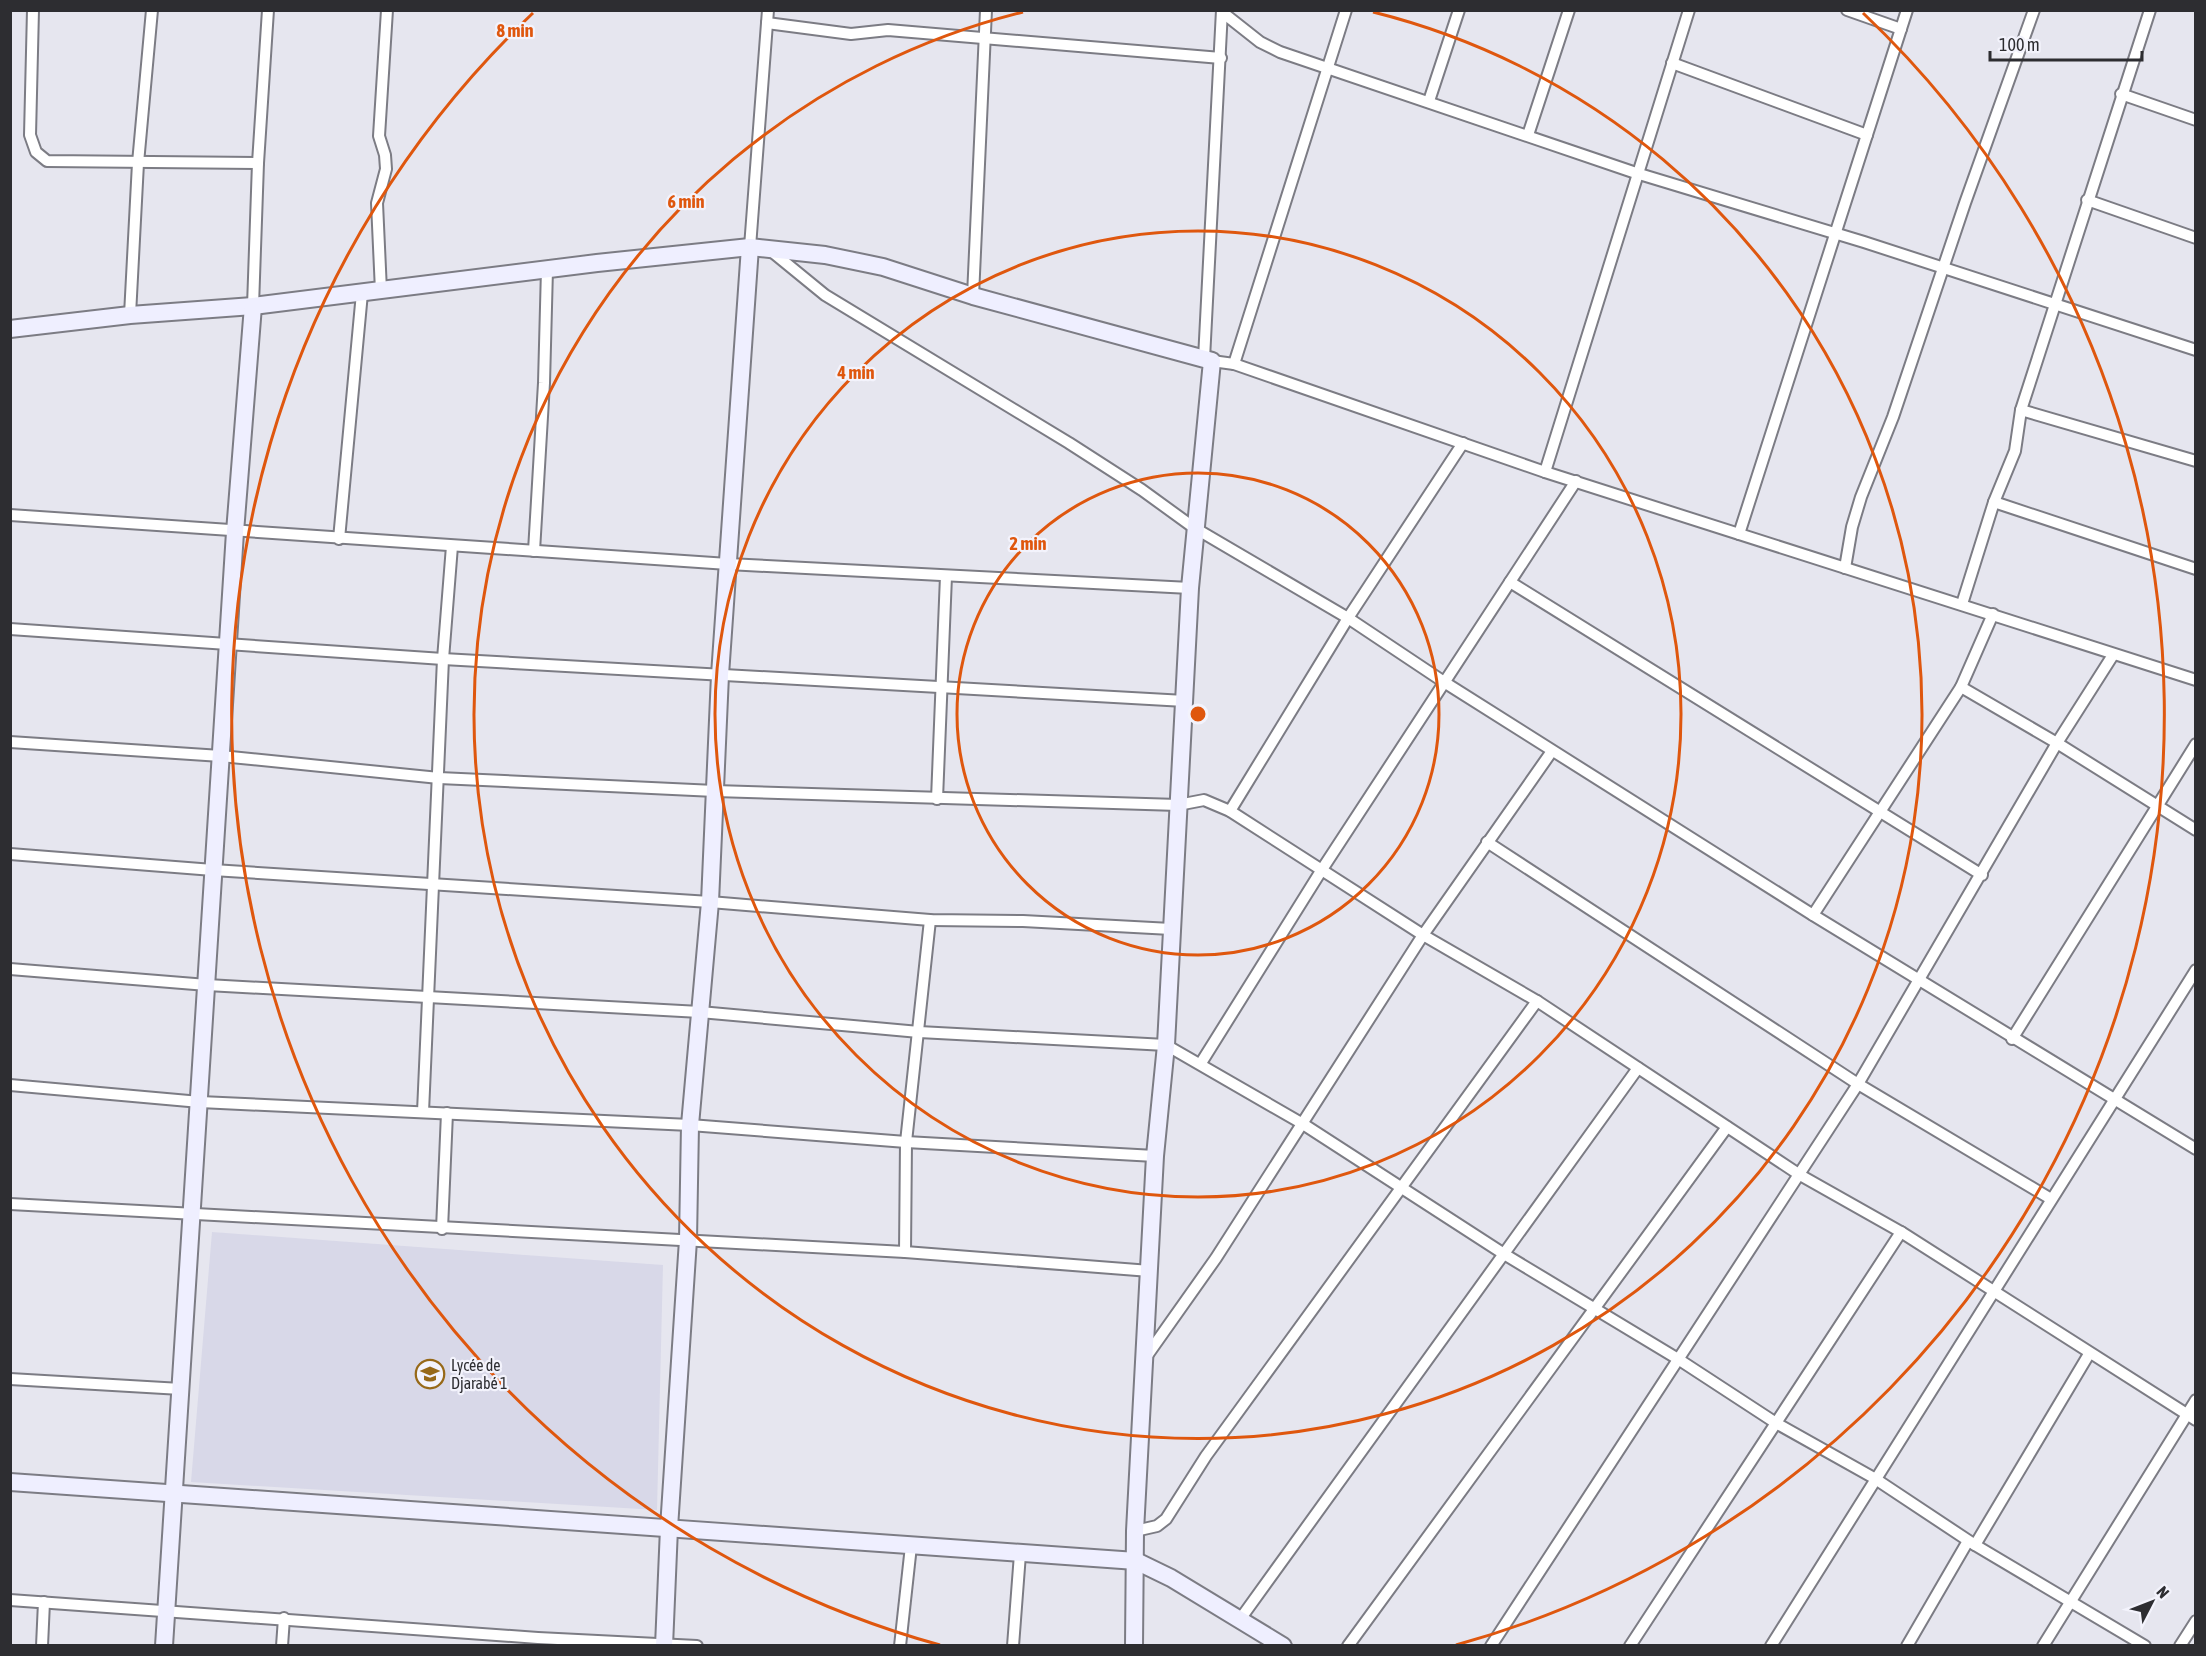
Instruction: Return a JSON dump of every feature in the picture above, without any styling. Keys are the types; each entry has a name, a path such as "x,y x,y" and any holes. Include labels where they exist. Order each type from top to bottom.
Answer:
{"street":[{"path":"33,10 30,135 36,152 47,161 138,164 258,163"},
{"path":"130,315 138,164 152,10"},
{"path":"164,1646 235,532 253,306 258,163 268,10"},
{"path":"381,291 378,203 386,169 386,155 379,136 387,10"},
{"path":"664,1645 669,1528 688,1240 690,1125 710,902 720,675 768,10"},
{"path":"973,296 986,10"},
{"path":"1234,364 1346,10"},
{"path":"1429,101 1459,10"},
{"path":"1528,135 1569,10"},
{"path":"1545,472 1636,173 1689,10"},
{"path":"1847,10 1901,29"},
{"path":"1739,534 1906,10"},
{"path":"1845,568 1852,527 1861,496 1893,417 2034,10"},
{"path":"1962,604 1994,502 2015,451 2021,410 2121,94 2150,10"},
{"path":"1222,11 1260,42 1326,68 1636,173 2054,303 2196,350"},
{"path":"1134,1646 1135,1531 1155,1156 1166,1045 1193,527 1208,360 1222,11"},
{"path":"767,23 851,34 888,30 1221,58"},
{"path":"1672,63 1868,135"},
{"path":"2121,94 2196,120"},
{"path":"2087,200 2196,238"},
{"path":"10,329 130,315 253,306 547,269 750,247 825,255 883,267 973,296 1208,360 1234,364 1545,472 2196,681"},
{"path":"770,250 825,295 1142,490 1193,527 1348,618 1552,751 2012,1039 2196,1149"},
{"path":"534,551 544,383 547,269"},
{"path":"339,539 362,293"},
{"path":"2021,410 2196,461"},
{"path":"1230,811 1348,618 1463,443"},
{"path":"1201,1063 1321,871 1576,481"},
{"path":"1994,502 2196,569"},
{"path":"10,515 728,564 1190,588"},
{"path":"423,1112 443,659 452,546"},
{"path":"937,799 946,576"},
{"path":"1510,582 1982,875"},
{"path":"1813,915 1882,813 1961,687 1993,614"},
{"path":"10,629 443,659 1185,701"},
{"path":"1491,1646 1858,1084 2057,743 2113,655"},
{"path":"1961,687 2057,743 2196,830"},
{"path":"10,742 221,756 439,778 937,799 1178,805 1204,800 1230,811 1423,935 1537,1001 1800,1175 1901,1232 2191,1417"},
{"path":"2012,1039 2196,744"},
{"path":"1146,1357 1216,1258 1423,935 1552,751"},
{"path":"1487,842 1858,1084 2051,1199"},
{"path":"10,854 213,870 710,902 930,920 1023,921 1171,929"},
{"path":"905,1252 906,1142 930,920"},
{"path":"10,969 207,985 700,1012 919,1032 1166,1045 1201,1063 1303,1124 1504,1254 1678,1359 1776,1423 1874,1478 1971,1543 2145,1646"},
{"path":"1771,1646 1874,1478 2196,970"},
{"path":"1135,1531 1157,1526 1166,1519 1206,1456 1537,1001"},
{"path":"1241,1618 1638,1068"},
{"path":"10,1086 200,1102 690,1125 906,1142 1155,1156"},
{"path":"442,1229 447,1113"},
{"path":"1348,1646 1727,1126"},
{"path":"10,1204 442,1229 905,1252 1150,1271"},
{"path":"1630,1646 1901,1232"},
{"path":"1907,1646 2089,1354"},
{"path":"10,1379 181,1389"},
{"path":"2043,1646 2191,1417 2196,1400"},
{"path":"10,1482 1136,1561 1241,1618 1283,1646"},
{"path":"900,1646 911,1546"},
{"path":"1013,1646 1020,1554"},
{"path":"10,1600 284,1618 538,1642 696,1646"},
{"path":"42,1646 44,1602"},
{"path":"282,1646 284,1618"},
{"path":"2180,1646 2196,1621"}],"shaded area":[{"name":"Lycée de Djarabé 1","path":"212,1232 663,1265 657,1510 191,1482"}],"place":[{"name":"Lycée de Djarabé 1","path":"430,1374"}]}
